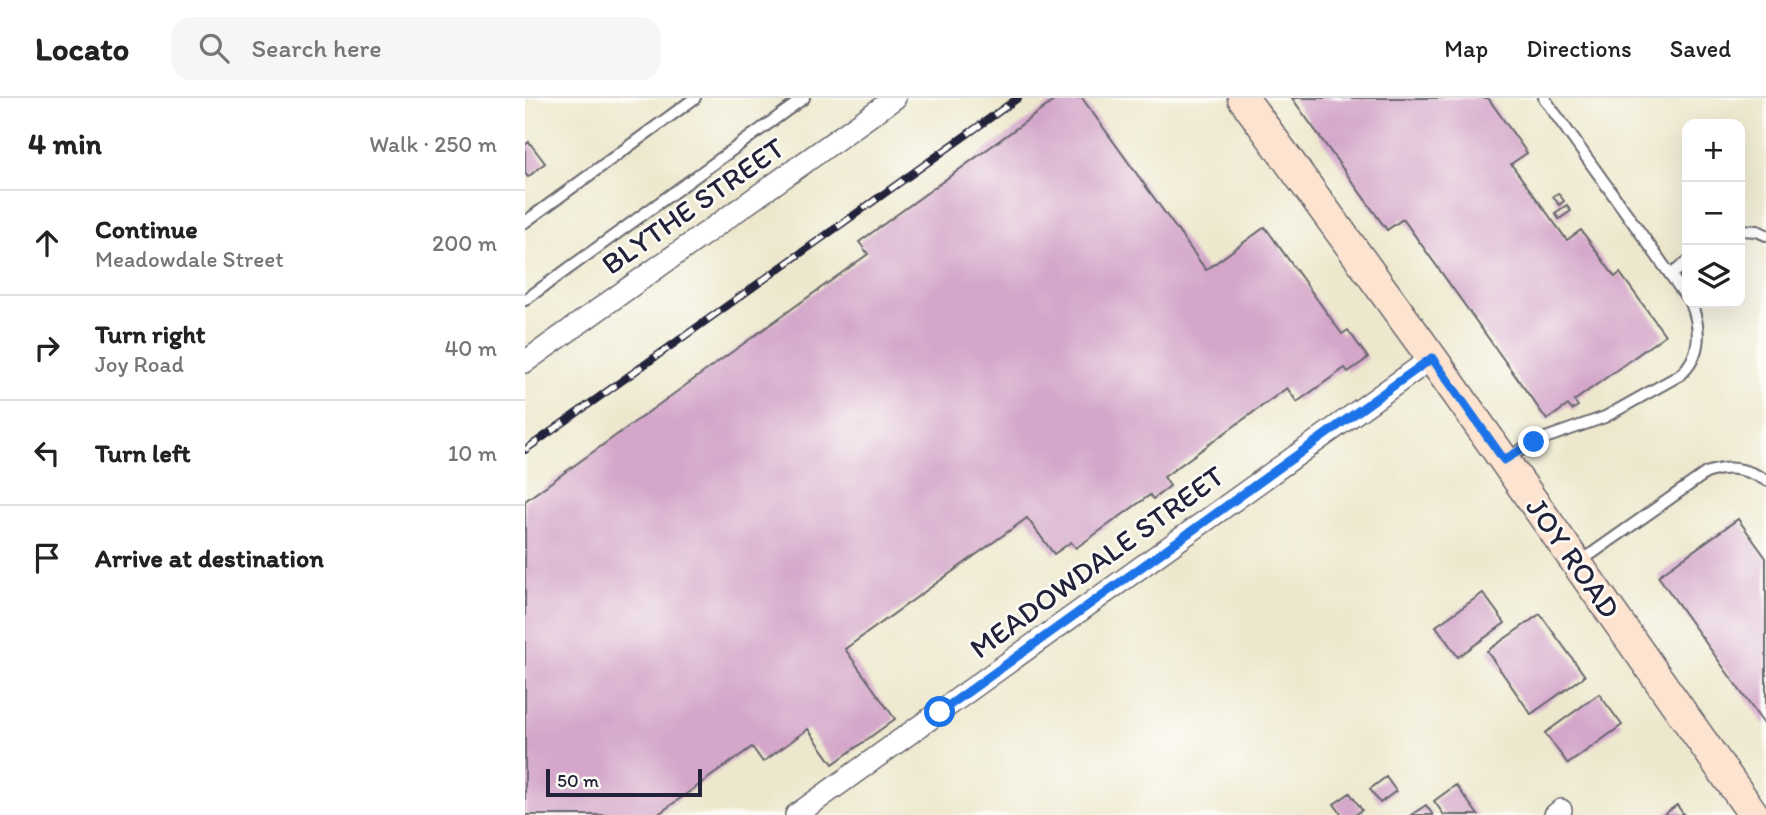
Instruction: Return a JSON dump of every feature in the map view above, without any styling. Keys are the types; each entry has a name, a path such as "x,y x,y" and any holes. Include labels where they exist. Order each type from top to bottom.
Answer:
{"street":[{"name":"BLYTHE STREET","path":"525,362 895,98"},
{"name":"JOY ROAD","path":"1244,98 1432,358 1754,815"},
{"name":"MEADOWDALE STREET","path":"796,815 1432,358"}],"lane":[{"path":"525,222 695,98"},
{"path":"525,300 804,98"},
{"path":"1544,98 1682,291"},
{"path":"1745,230 1766,235"},
{"path":"1671,275 1682,266"},
{"path":"1504,460 1534,442 1605,417 1680,375 1691,366 1696,349 1699,324 1693,308"},
{"path":"1577,564 1706,473 1727,466 1751,471 1766,480"}],"building":[{"path":"1058,98 1082,98 1206,270 1265,227 1342,334 1348,330 1368,358 1348,372 1345,368 1297,402 1287,388 1164,477 1170,486 1153,499 1150,495 1076,548 1071,542 1054,554 1027,518 845,649 895,719 833,764 808,729 763,762 752,747 657,815 525,815 525,501 868,254 859,242"},
{"path":"1292,98 1488,98 1527,153 1511,164 1567,240 1581,230 1615,277 1620,273 1665,335 1574,401 1578,406 1572,410 1568,405 1547,420 1403,219 1387,230"},
{"path":"529,142 545,163 528,177 525,173 525,145"},
{"path":"1558,193 1564,201 1559,205 1553,196"},
{"path":"1567,205 1571,211 1559,219 1555,213"},
{"path":"1738,519 1766,558 1766,727 1658,576"},
{"path":"1483,593 1505,623 1458,657 1436,626"},
{"path":"1540,614 1585,676 1531,714 1487,651"},
{"path":"1599,694 1622,725 1568,764 1545,733"},
{"path":"1386,777 1396,791 1380,803 1370,789"},
{"path":"1456,785 1478,815 1444,815 1434,801"},
{"path":"1350,793 1362,810 1355,815 1342,815 1334,804"},
{"path":"1426,805 1433,815 1411,815"},
{"path":"1677,805 1684,815 1663,815"}],"railway":[{"path":"525,450 1018,98"}],"route":[{"path":"940,712 1432,358 1504,460 1534,442"}]}
